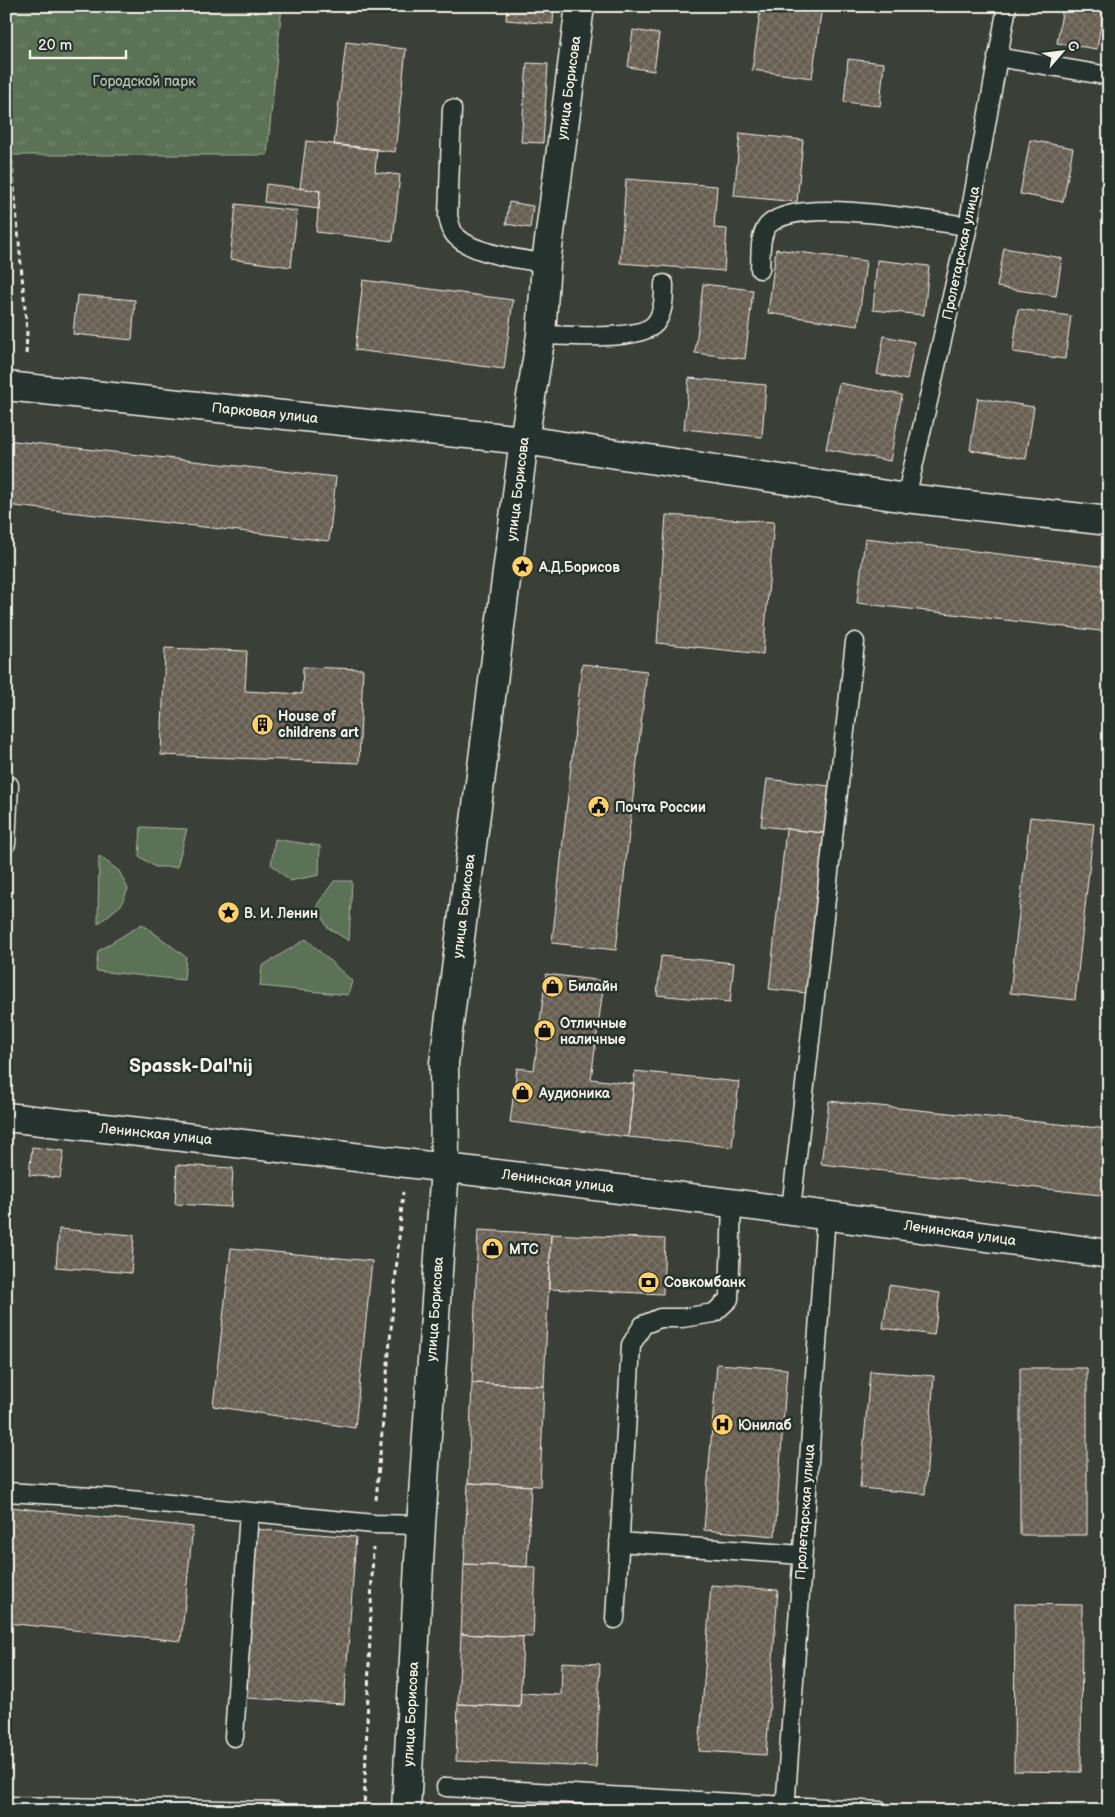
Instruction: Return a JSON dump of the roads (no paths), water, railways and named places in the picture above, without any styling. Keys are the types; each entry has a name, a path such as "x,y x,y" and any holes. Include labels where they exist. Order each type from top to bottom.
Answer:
{"street":[{"name":"улица Борисова","path":"406,1811 421,1525 445,1167 444,1063 524,440 541,335 546,263 580,6"},
{"name":"Парковая улица","path":"15,387 524,440 906,498 1109,521"},
{"name":"Ленинская улица","path":"6,1118 406,1162 790,1209 1109,1254"}],"lane":[{"name":"Пролетарская улица","path":"906,498 968,226 1007,6"},
{"path":"997,57 1109,76"},
{"path":"452,109 448,216 452,230 458,238 477,248 524,260 546,263"},
{"path":"760,269 762,238 767,226 776,219 797,212 813,210 851,212 968,226"},
{"path":"541,335 616,336 644,332 657,323 663,302 664,284"},
{"path":"790,1209 855,642"},
{"path":"6,844 9,785"},
{"path":"615,1619 631,1345 642,1325 660,1318 682,1318 714,1313 729,1299 732,1203"},
{"name":"Пролетарская улица","path":"785,1808 826,1214"},
{"path":"6,1492 109,1498 374,1524 421,1525"},
{"path":"234,1736 249,1512"},
{"path":"619,1542 802,1555"},
{"path":"446,1787 785,1808 880,1811"},
{"path":"6,1806 278,1811"}],"place":[{"name":"А.Д.Борисов","path":"523,567"},
{"name":"House of childrens art","path":"262,724"},
{"name":"Почта России","path":"599,807"},
{"name":"В. И. Ленин","path":"228,913"},
{"name":"Билайн","path":"552,986"},
{"name":"Отличные наличные","path":"544,1031"},
{"name":"Аудионика","path":"523,1093"},
{"name":"МТС","path":"493,1249"},
{"name":"Совкомбанк","path":"648,1282"},
{"name":"Юнилаб","path":"722,1425"}],"district":[{"name":"Spassk-Dal'nij","path":"191,1066"}],"park label":[{"name":"Городской парк","path":"144,81"}]}
